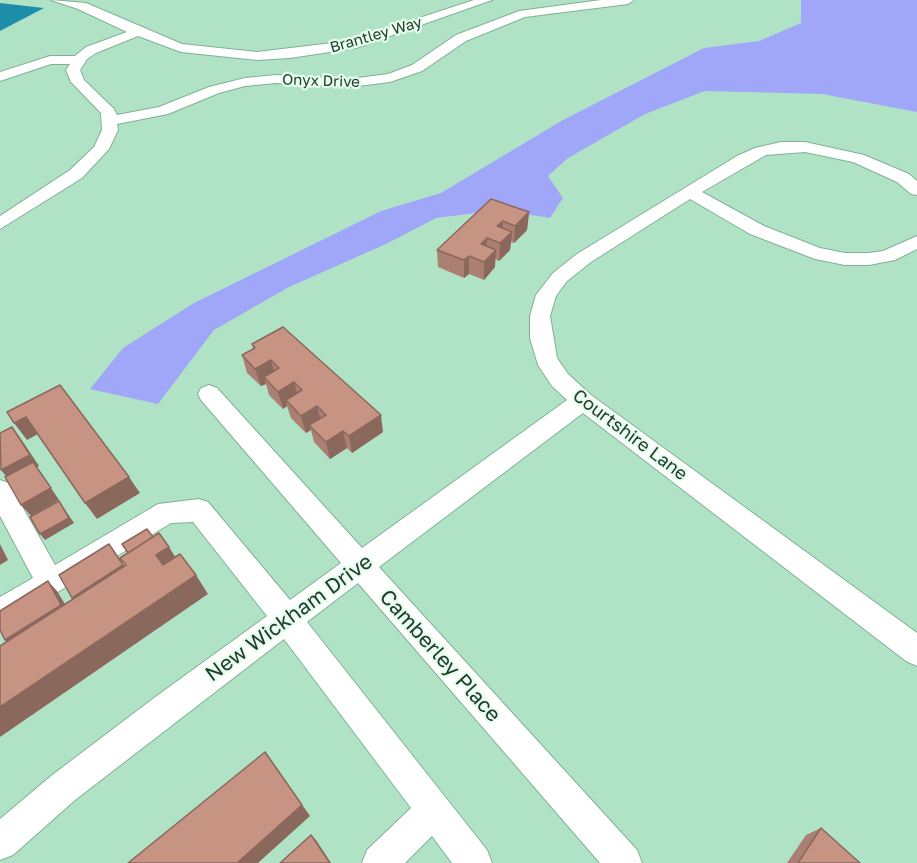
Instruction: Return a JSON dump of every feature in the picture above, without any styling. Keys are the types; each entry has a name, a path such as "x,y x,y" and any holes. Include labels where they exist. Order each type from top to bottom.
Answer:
{"street":[{"name":"Brantley Way","path":"67,1 161,42 205,52 257,56 290,54 351,45 486,0"},
{"name":"Onyx Drive","path":"111,121 163,111 214,90 244,82 291,79 350,83 390,78 417,68 461,38 523,14 628,0"},
{"path":"0,224 76,174 91,160 107,139 111,121 109,112 74,75 73,70 79,60 91,50 138,32"},
{"path":"0,77 50,60 79,60"},
{"name":"Courtshire Lane","path":"917,190 903,178 858,158 814,148 781,147 761,151 743,159 584,258 560,277 546,295 540,316 546,359 560,380 584,401 917,651"},
{"path":"690,192 757,230 815,254 845,259 869,259 888,256 917,242"},
{"name":"Camberley Place","path":"209,394 624,863"},
{"name":"New Wickham Drive","path":"0,842 63,788 287,619 584,401"},
{"path":"0,491 50,583"},
{"path":"0,613 167,512 199,510 287,619 474,863"},
{"path":"380,863 433,810"}],"shaded area":[{"path":"801,0 917,0 917,112 822,94 705,91 645,114 568,158 548,176 563,198 550,218 500,210 436,218 386,244 289,287 214,330 158,404 90,389 123,348 194,303 381,211 441,193 563,120 704,48 759,41 801,23"},
{"path":"0,3 44,8 0,31"}],"building":[{"path":"491,199 529,212 515,226 503,221 497,226 512,232 500,243 487,238 481,244 496,250 484,262 469,256 464,260 437,250"},
{"path":"283,327 381,415 349,436 343,431 326,442 309,425 326,415 317,406 301,416 286,400 302,390 294,382 278,392 264,377 279,368 271,360 255,369 242,355 255,348 252,344"},
{"path":"60,385 129,477 85,503 26,417 14,423 7,412"},
{"path":"12,427 30,455 1,470 0,433"},
{"path":"33,462 51,488 21,505 5,477"},
{"path":"59,501 69,518 40,534 30,517"},
{"path":"147,529 153,537 128,553 122,544"},
{"path":"159,533 169,547 156,555 163,565 180,554 196,575 0,707 0,646 126,565 120,558"},
{"path":"109,544 123,565 72,598 59,575"},
{"path":"48,581 61,605 5,640 0,630 0,611"},
{"path":"265,752 302,805 237,863 128,863"},
{"path":"821,828 860,863 798,863"},
{"path":"311,835 330,863 280,863"}]}
